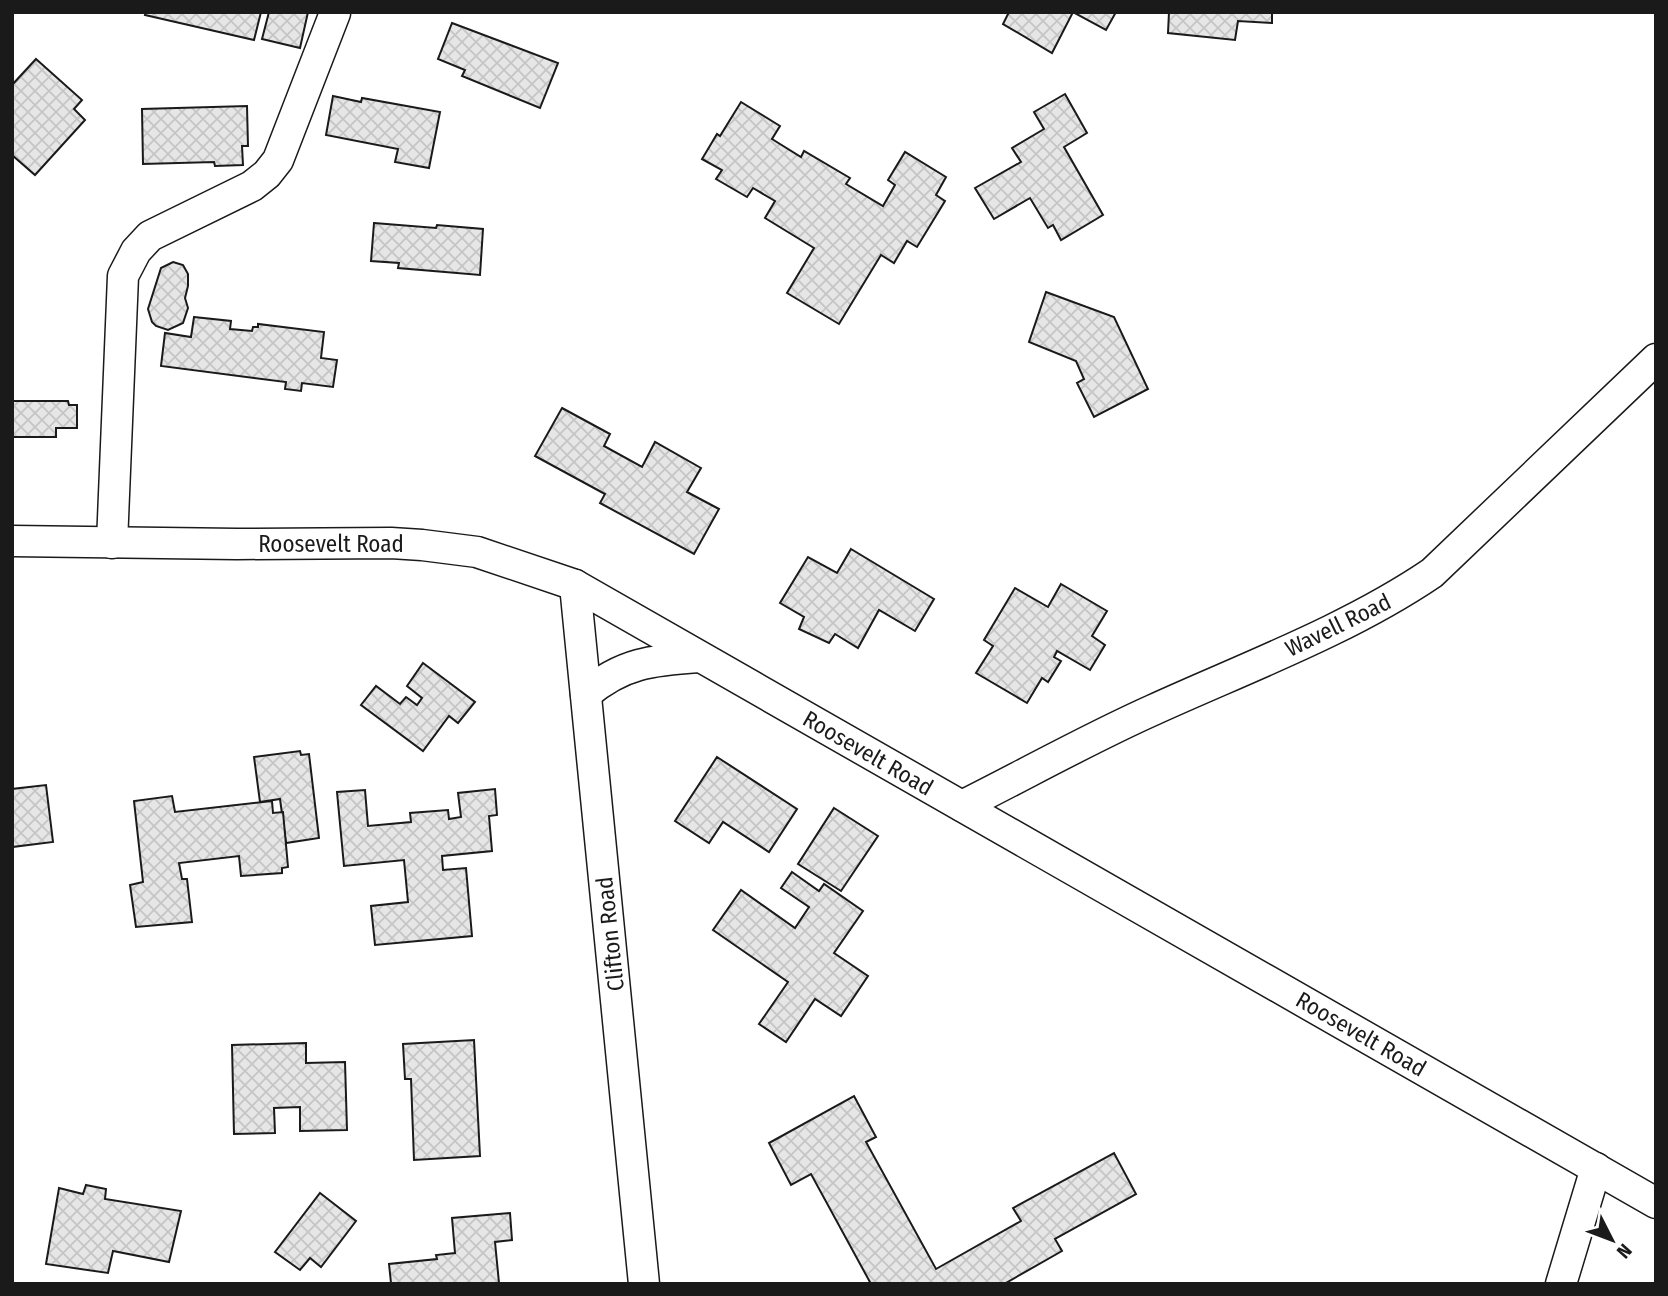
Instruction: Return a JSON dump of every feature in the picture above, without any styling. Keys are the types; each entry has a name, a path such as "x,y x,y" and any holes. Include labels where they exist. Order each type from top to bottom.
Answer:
{"street":[{"path":"112,543 123,276 136,251 150,236 252,186 267,174 278,160 335,13"},
{"name":"Wavell Road","path":"962,806 1150,711 1404,593 1432,573 1656,359"},
{"name":"Roosevelt Road","path":"12,541 422,545 477,552 575,584 1656,1203"},
{"name":"Clifton Road","path":"575,584 644,1284"},
{"path":"586,694 620,670 657,660 699,657"},
{"path":"1561,1284 1595,1168"}],"building":[{"path":"146,12 261,12 254,40 145,15"},
{"path":"269,12 308,12 300,48 262,39"},
{"path":"1009,12 1073,12 1052,53 1003,24"},
{"path":"1073,12 1116,12 1106,30"},
{"path":"1169,12 1272,12 1272,23 1238,21 1235,40 1168,33"},
{"path":"452,23 558,63 540,108 462,76 465,70 438,59"},
{"path":"36,59 82,100 74,109 85,120 35,175 12,155 12,85"},
{"path":"1065,94 1087,133 1064,147 1103,215 1061,240 1053,225 1048,228 1030,198 994,219 975,188 1021,162 1012,148 1044,129 1034,112"},
{"path":"333,96 361,102 362,98 440,112 429,168 395,162 398,149 326,135"},
{"path":"741,102 780,126 772,139 801,157 804,151 850,178 846,184 883,206 895,185 888,180 905,152 946,177 936,195 945,201 917,247 907,241 894,263 881,255 839,324 787,293 814,248 765,218 775,201 753,188 747,197 716,179 722,170 702,159"},
{"path":"247,106 248,146 242,146 243,165 215,166 214,162 143,164 142,109"},
{"path":"374,223 483,229 480,275 398,268 399,263 371,261"},
{"path":"173,262 183,265 188,274 185,298 188,308 183,323 168,330 152,322 148,309 161,268"},
{"path":"1046,292 1114,317 1148,389 1094,417 1077,383 1084,379 1076,361 1029,342"},
{"path":"194,317 231,321 230,329 252,331 258,324 324,332 321,358 337,360 333,387 302,383 301,391 285,389 286,382 161,366 165,333 191,337"},
{"path":"12,401 68,401 69,405 77,405 77,428 56,428 56,437 12,437"},
{"path":"562,408 610,434 604,446 642,467 655,442 701,468 687,492 719,509 694,554 600,503 605,494 535,456"},
{"path":"851,549 934,599 915,631 879,610 858,648 835,634 829,643 799,629 804,617 780,603 808,557 837,573"},
{"path":"1061,584 1107,611 1092,636 1105,645 1090,670 1057,651 1054,657 1061,661 1048,682 1042,678 1027,703 976,673 993,646 984,640 1015,588 1048,607"},
{"path":"423,663 475,702 458,723 449,716 423,751 361,705 376,686 400,704 406,697 417,705 422,698 407,686"},
{"path":"300,751 301,755 309,754 319,838 286,843 280,799 260,802 254,757"},
{"path":"717,757 797,809 769,852 723,822 709,843 675,821"},
{"path":"46,785 53,842 12,847 12,789"},
{"path":"495,789 497,815 489,816 492,851 442,856 443,870 466,868 472,936 375,945 371,906 408,902 404,860 344,866 337,792 365,790 368,826 411,822 410,813 448,810 449,819 461,817 458,793"},
{"path":"172,796 175,812 272,801 273,813 283,812 288,867 282,868 282,873 241,876 239,856 179,863 182,879 187,879 192,922 136,927 130,885 143,882 134,801"},
{"path":"834,808 878,836 841,891 798,864"},
{"path":"792,872 819,891 824,884 863,911 834,953 868,976 841,1016 815,999 786,1042 759,1024 788,982 713,930 741,890 795,928 809,907 781,888"},
{"path":"474,1040 480,1156 414,1160 411,1079 405,1079 403,1044"},
{"path":"306,1043 306,1063 345,1062 347,1130 300,1131 300,1107 274,1108 275,1133 234,1134 232,1045"},
{"path":"854,1096 876,1137 866,1142 936,1269 1021,1221 1013,1208 1114,1153 1136,1194 1055,1239 1062,1251 1004,1284 871,1284 811,1174 791,1185 769,1143"},
{"path":"86,1185 106,1189 105,1199 181,1211 169,1262 113,1251 108,1273 46,1264 59,1188 83,1194"},
{"path":"320,1193 356,1221 321,1267 310,1258 300,1270 275,1252"},
{"path":"510,1213 512,1240 495,1242 499,1283 388,1284 391,1283 389,1264 437,1259 436,1255 455,1253 452,1218"}]}
